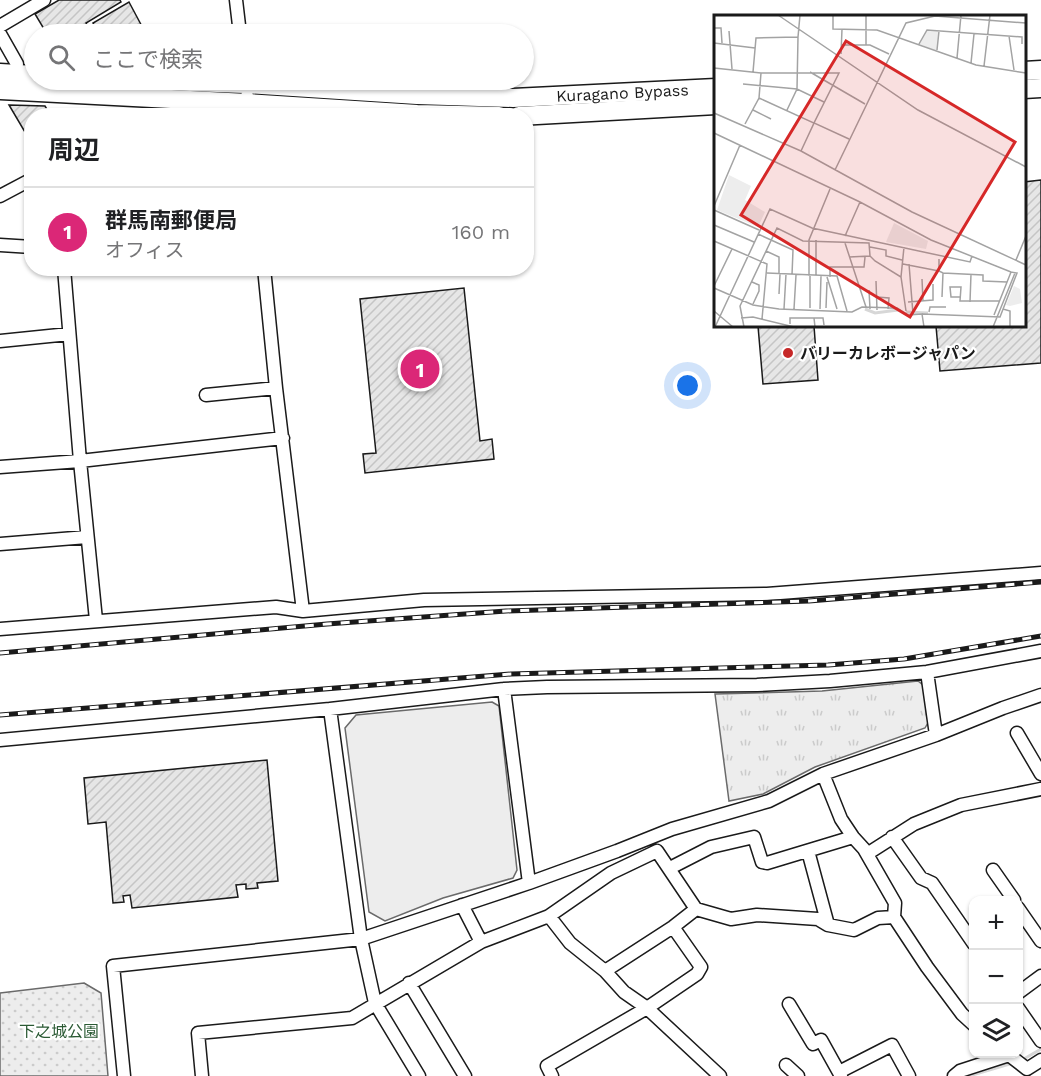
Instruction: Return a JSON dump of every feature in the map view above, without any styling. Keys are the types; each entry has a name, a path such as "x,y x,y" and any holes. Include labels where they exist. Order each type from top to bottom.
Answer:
{"highway":[{"path":"1026,71 1041,70"},
{"name":"Kuragano Bypass","path":"351,90 513,98 714,88"},
{"path":"1026,89 1041,88"},
{"path":"0,90 235,108"},
{"name":"Kuragano Bypass","path":"534,115 714,105"}],"street":[{"path":"0,26 44,0"},
{"path":"236,0 239,24"},
{"path":"0,34 17,64 17,74"},
{"path":"246,90 248,108"},
{"path":"0,196 24,183"},
{"path":"0,245 24,246"},
{"path":"65,276 96,620"},
{"path":"265,276 303,611"},
{"path":"0,341 69,334"},
{"path":"206,395 276,388"},
{"path":"0,467 80,461 283,438"},
{"path":"0,544 87,537"},
{"path":"0,629 276,607 303,611 424,600 767,594 1041,573"},
{"path":"0,740 504,690 547,687 757,685 830,681 927,672 1041,651"},
{"path":"927,672 936,735"},
{"path":"504,690 529,883"},
{"path":"124,1076 113,966 361,939 529,883 672,829 769,801 823,774 936,735 1041,695"},
{"path":"330,709 361,939 375,1003 419,1076"},
{"path":"1017,733 1041,774"},
{"path":"823,774 840,819 867,854 895,903 894,917 927,967 969,1020"},
{"path":"867,854 914,824 961,805 1041,789"},
{"path":"670,868 711,847 754,837 762,862 767,863 853,837"},
{"path":"892,837 921,878 932,883 969,937"},
{"path":"202,1076 198,1033 352,1018 481,942 549,916 611,873 657,851 696,909 731,919 758,915 818,919 828,925 854,930 878,918 894,917"},
{"path":"808,851 828,925"},
{"path":"993,870 1011,896"},
{"path":"462,904 481,942"},
{"path":"604,971 673,927 696,909"},
{"path":"1023,915 1041,940"},
{"path":"549,916 570,943 604,971 624,992 647,1008 720,1076"},
{"path":"552,1076 547,1066 647,1008 697,974 701,967 673,927"},
{"path":"1023,989 1041,976"},
{"path":"409,983 465,1076"},
{"path":"789,1004 813,1044 821,1040 840,1074 892,1045 909,1076"},
{"path":"1023,1015 1041,1041"},
{"path":"954,1076 960,1071 1003,1058"},
{"path":"1013,1058 1027,1069 1041,1060"},
{"path":"786,1065 798,1076"}],"green space":[{"path":"918,681 923,685 929,721 925,728 815,767 763,794 729,801 715,694 822,691"},
{"name":"下之城公園","path":"84,983 101,993 108,1076 0,1076 0,993"}],"shaded area":[{"path":"492,702 499,706 517,870 513,878 443,898 385,921 369,912 345,728 356,715"}],"building":[{"path":"59,0 120,0 121,2 87,24 41,24 35,14"},
{"path":"129,2 141,24 94,24"},
{"path":"9,105 45,106 46,108 24,108 24,130"},
{"path":"1041,180 1041,363 940,371 936,327 1026,327 1026,182"},
{"path":"464,288 480,441 492,439 494,459 365,473 363,454 376,453 360,299"},
{"name":"バリーカレボージャパン","path":"758,327 814,327 818,380 763,384"},
{"path":"267,760 278,881 257,883 258,888 246,889 246,884 236,885 238,897 132,908 130,895 123,896 124,902 113,903 106,822 88,824 84,778"}],"waterway":[{"path":"1022,1060 1041,1049"},
{"path":"969,1076 1013,1063"}],"railway":[{"path":"0,653 327,624 506,611 809,601 1041,582"},
{"path":"0,715 511,674 828,665 904,659 1041,636"}],"place":[{"name":"バリーカレボージャパン","path":"788,353"},
{"name":"群馬南郵便局","path":"420,369"}]}
